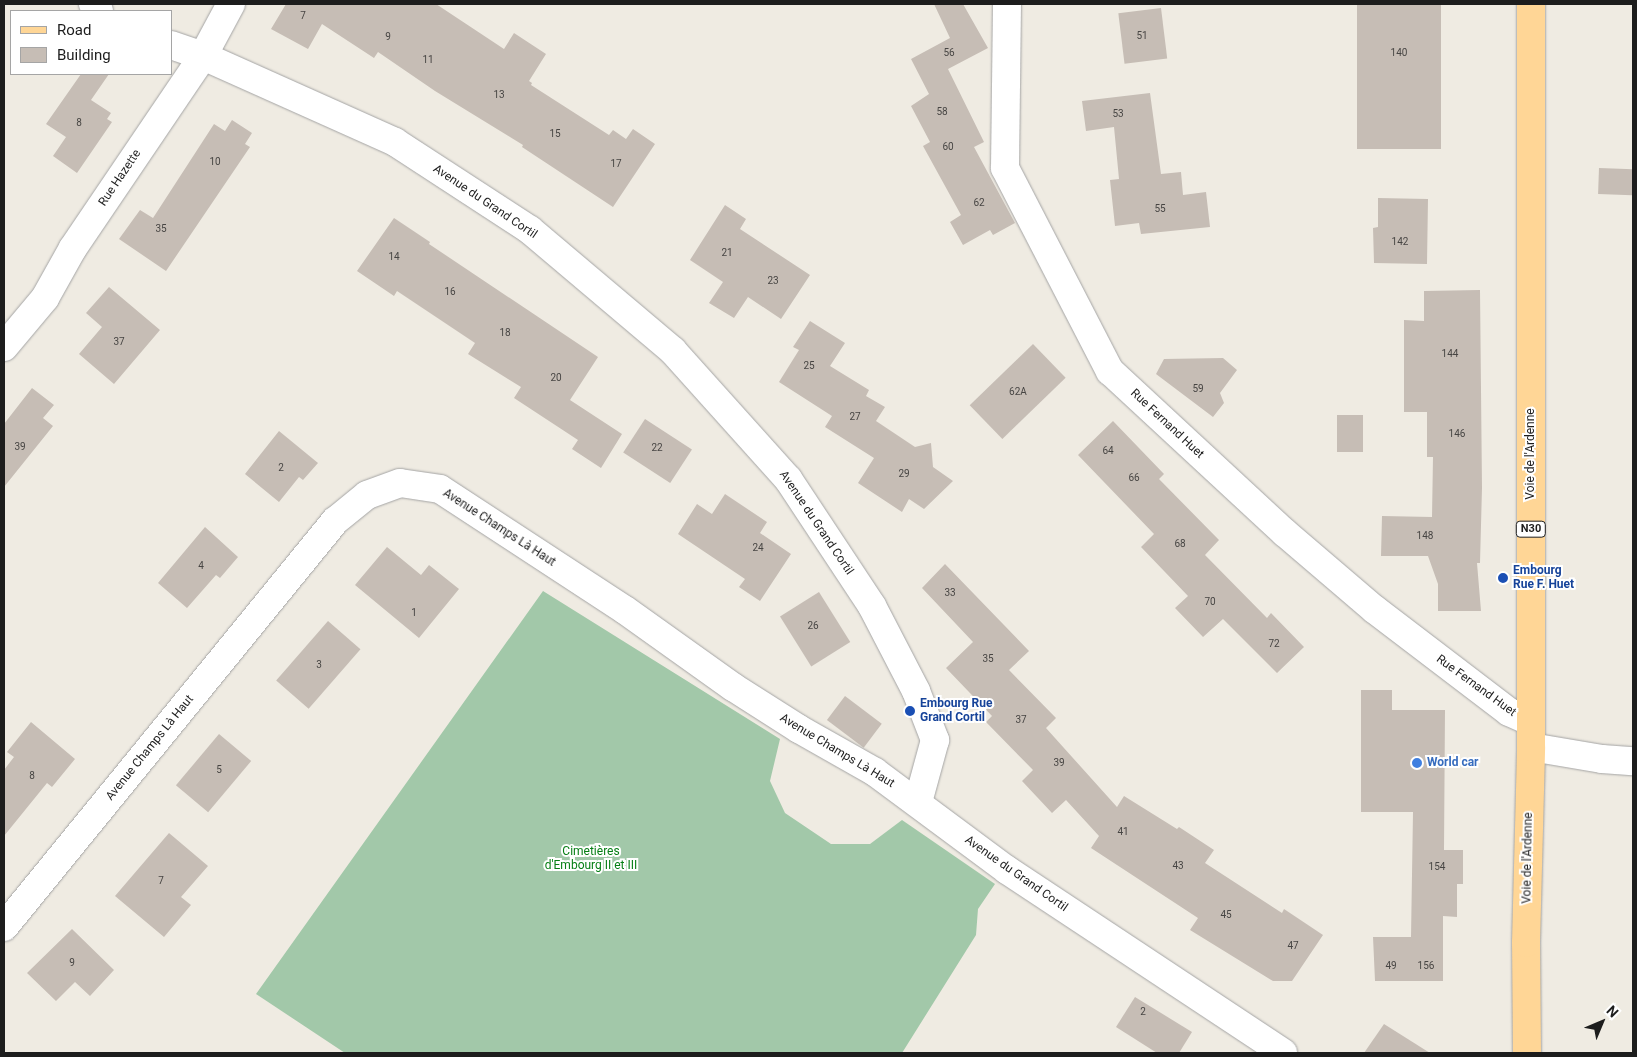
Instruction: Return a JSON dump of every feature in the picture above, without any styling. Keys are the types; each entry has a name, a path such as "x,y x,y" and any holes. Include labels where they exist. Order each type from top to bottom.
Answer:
{"main road":[{"name":"Voie de l'Ardenne","path":"1527,1053 1526,943 1531,734 1531,4"}],"street":[{"name":"Rue Hazette","path":"4,347 45,298 73,248 203,56 231,4"},
{"name":"Rue Fernand Huet","path":"1007,4 1005,168 1110,371 1285,533 1367,602 1509,712 1531,734 1602,759 1633,761"},
{"name":"Avenue du Grand Cortil","path":"172,45 203,56 395,142 530,230 673,351 788,478 872,606 916,691 935,740 918,802 1007,870 1270,1050"},
{"name":"Avenue Champs Là Haut","path":"4,927 335,521 367,495 400,484 440,490 625,610 733,687 799,729 875,772 918,802"}],"green space":[{"name":"Cimetières d'Embourg II et III","path":"543,591 780,739 770,781 785,813 831,844 870,844 902,820 995,884 978,909 976,935 902,1053 345,1053 256,994"}],"building":[{"path":"286,4 436,4 504,49 514,33 546,54 529,81 532,83 531,85 609,135 613,130 626,139 633,129 655,144 613,207 522,147 523,145 435,91 378,52 374,58 322,24 308,49 271,29"},
{"path":"934,4 963,4 988,48 948,69 984,142 974,147 1015,223 993,235 990,230 963,245 950,222 961,215 923,146 930,142 911,106 929,94 911,59 950,38"},
{"path":"1357,4 1441,4 1441,149 1357,149"},
{"path":"1161,8 1167,59 1125,64 1118,13"},
{"path":"80,75 108,75 91,100 111,113 107,119 112,122 77,173 53,156 66,137 46,124"},
{"path":"1150,93 1161,174 1181,172 1183,195 1206,192 1210,227 1141,234 1139,223 1115,226 1110,180 1119,179 1114,127 1086,131 1082,101"},
{"path":"232,120 252,133 245,144 250,147 166,271 119,239 140,210 153,218 214,124 225,131"},
{"path":"1599,168 1633,169 1632,195 1598,194"},
{"path":"1378,198 1428,199 1427,264 1374,263 1373,228 1378,227"},
{"path":"725,205 746,219 740,229 810,275 781,319 748,297 734,318 709,303 723,282 690,260"},
{"path":"394,218 430,242 429,244 598,357 570,400 622,434 601,468 572,449 578,440 514,398 521,387 468,354 475,343 397,291 394,296 357,271"},
{"path":"109,287 160,330 114,384 79,354 102,327 86,313"},
{"path":"1480,290 1482,488 1480,563 1477,563 1481,611 1438,611 1438,584 1428,556 1381,556 1382,516 1432,517 1433,457 1427,457 1427,412 1404,412 1404,320 1424,321 1424,291"},
{"path":"810,321 845,343 830,366 869,390 866,396 885,407 876,421 915,447 931,443 933,467 953,481 924,509 909,499 902,512 858,483 874,458 825,427 832,416 779,382 799,350 793,347"},
{"path":"1033,344 1066,378 1002,439 970,405"},
{"path":"1223,358 1237,370 1220,393 1224,403 1213,417 1156,374 1164,359"},
{"path":"32,388 54,405 43,418 53,426 4,487 4,424"},
{"path":"1337,415 1363,415 1363,452 1337,452"},
{"path":"645,419 692,449 670,483 623,453"},
{"path":"1113,421 1164,474 1159,479 1219,540 1205,555 1267,618 1271,613 1304,647 1277,673 1223,619 1203,637 1175,608 1188,596 1141,547 1154,534 1078,455"},
{"path":"279,431 318,463 303,480 299,477 279,502 245,474"},
{"path":"725,494 767,522 760,533 791,554 760,601 739,587 745,579 678,534 697,504 712,514"},
{"path":"205,527 238,557 220,578 216,575 187,608 158,583"},
{"path":"387,547 421,575 429,565 459,589 419,638 355,585"},
{"path":"945,564 1029,651 1009,670 1056,718 1046,728 1117,807 1124,796 1177,829 1179,827 1214,850 1205,863 1282,913 1284,909 1323,935 1292,981 1273,981 1190,930 1198,918 1091,848 1099,836 1066,800 1052,813 1022,781 1033,770 986,722 992,716 946,668 973,642 922,588"},
{"path":"819,592 850,642 811,666 780,616"},
{"path":"328,621 360,649 309,709 276,681"},
{"path":"1361,690 1392,690 1392,710 1445,710 1444,850 1463,850 1463,884 1457,884 1457,917 1443,916 1443,981 1375,981 1373,937 1411,937 1413,812 1361,812"},
{"path":"845,696 882,724 864,748 827,720"},
{"path":"31,722 75,759 52,787 47,783 4,836 4,770 14,757 7,752"},
{"path":"219,734 251,761 208,812 176,785"},
{"path":"169,833 208,866 181,897 191,905 164,937 115,896"},
{"path":"72,929 114,970 90,996 75,982 56,1001 27,973"},
{"path":"1135,997 1192,1032 1179,1053 1157,1053 1116,1027"},
{"path":"1384,1024 1430,1053 1364,1053"}],"place":[{"name":"Embourg Rue F. Huet","path":"1503,578"},
{"name":"Embourg Rue Grand Cortil","path":"910,711"},
{"name":"World car","path":"1417,763"}]}
